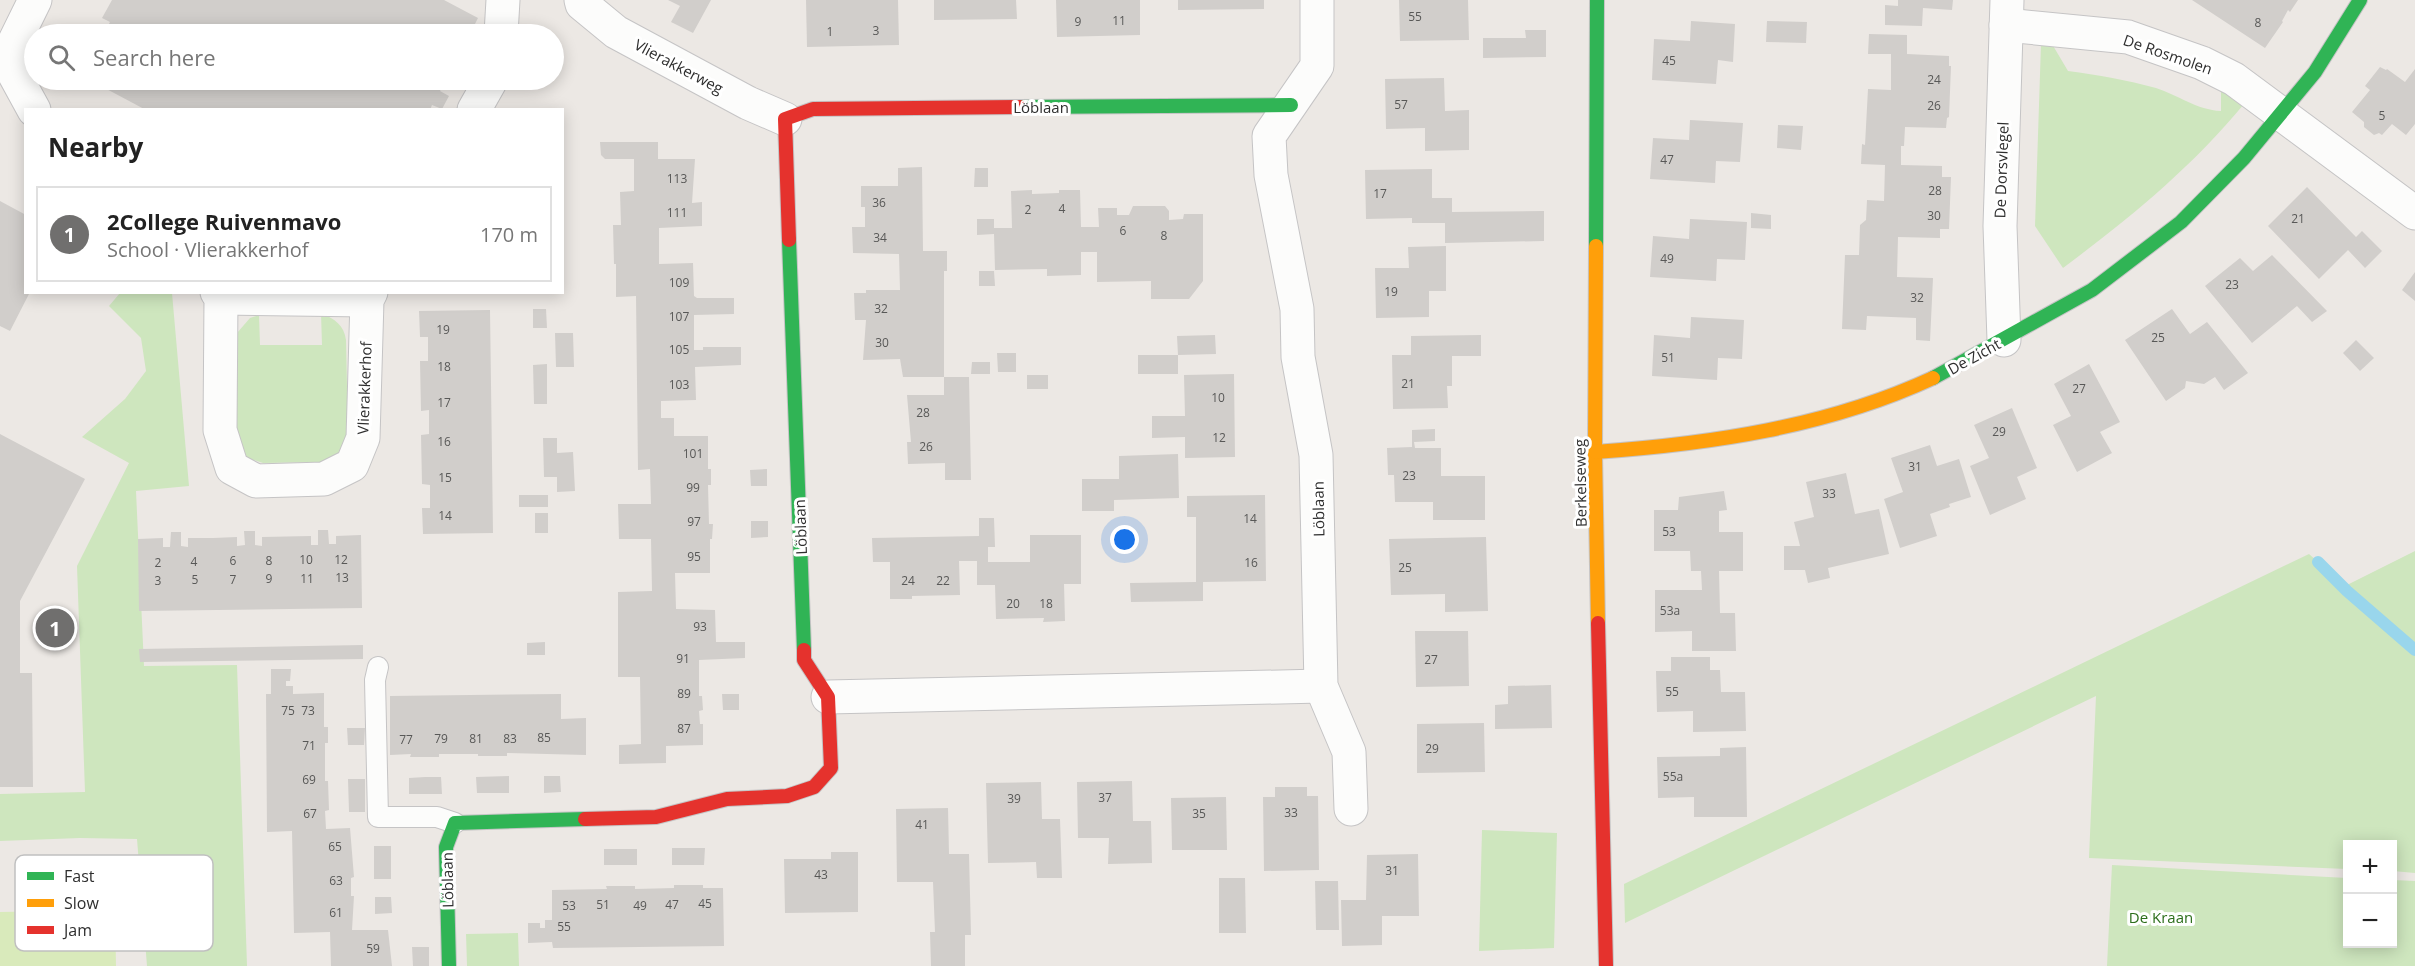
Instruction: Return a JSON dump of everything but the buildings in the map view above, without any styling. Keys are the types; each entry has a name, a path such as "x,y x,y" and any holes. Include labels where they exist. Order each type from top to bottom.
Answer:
{"street":[{"path":"33,108 6,59 35,0"},
{"path":"501,24 502,0"},
{"name":"Vlierakkerweg","path":"581,0 582,4 616,32 748,103 785,119"},
{"path":"1291,105 1317,66 1317,0"},
{"name":"Berkelseweg","path":"1597,0 1595,452 1601,837 1606,966"},
{"name":"De Zicht","path":"1595,452 1664,447 1759,433 1899,394 1953,369 2092,290 2181,222 2244,158 2315,72 2360,0"},
{"name":"De Rosmolen","path":"2006,13 2128,37 2202,63 2234,79 2281,113"},
{"name":"De Dorsvlegel","path":"2004,340 2000,226 2006,13"},
{"path":"475,108 485,90"},
{"name":"Löblaan","path":"449,966 446,847 454,823 656,817 727,799 787,796 814,786 831,768 828,698 804,660 785,119 813,109 1291,105"},
{"name":"Löblaan","path":"1291,105 1269,136 1271,175 1297,309 1298,357 1316,455 1322,686 1349,752 1351,810"},
{"path":"2281,113 2415,213"},
{"name":"Vlierakkerhof","path":"219,295 369,296 363,438 352,465 324,479 256,481 232,468 220,430 219,295"},
{"path":"828,698 1322,686"}],"lane":[{"path":"378,667 375,680 378,817 437,817 454,823"}],"green space":[{"path":"2041,44 2052,44 2068,71 2156,88 2212,110 2221,111 2221,92 2227,91 2244,104 2224,128 2159,191 2063,268 2035,226"},
{"path":"119,294 172,294 189,486 136,491 144,666 237,665 247,966 147,966 146,951 213,951 213,855 138,855 137,839 80,838 0,841 0,794 85,792 77,566 129,463 82,437 125,399 146,371 141,338 109,306"},
{"path":"321,313 338,323 346,340 348,433 338,454 321,462 263,463 245,457 236,438 237,333 250,318 259,315 260,345 322,345"},
{"path":"2415,551 2415,873 2397,871 2397,840 2343,840 2343,869 2089,858 2096,696 1625,923 1624,884 2309,554 2345,586"},
{"path":"1482,830 1557,833 1554,948 1479,951"},
{"name":"De Kraan","path":"2112,865 2343,878 2343,948 2397,948 2397,880 2415,881 2415,966 2107,966"},
{"path":"0,912 15,912 15,951 116,951 116,966 0,966"},
{"path":"518,933 519,966 467,966 466,934"}],"waterway":[{"path":"2318,562 2347,591 2415,650"}],"traffic: fast":[{"path":"1596,246 1597,0"},
{"path":"1933,378 2092,290 2181,222 2244,158 2315,72 2360,0"},
{"path":"1020,107 1291,105"},
{"path":"789,240 804,650"},
{"path":"449,966 446,847 455,823 585,819"}],"traffic: slow":[{"path":"1596,246 1595,452 1598,623"},
{"path":"1595,452 1725,438 1810,421 1893,395 1933,378"}],"traffic: jam":[{"path":"789,240 785,119 813,109 1020,107"},
{"path":"1598,623 1606,966"},
{"path":"585,819 656,817 727,799 787,796 814,787 831,768 828,697 804,660 804,650"}],"place":[{"name":"2College Ruivenmavo","path":"55,628"}]}
